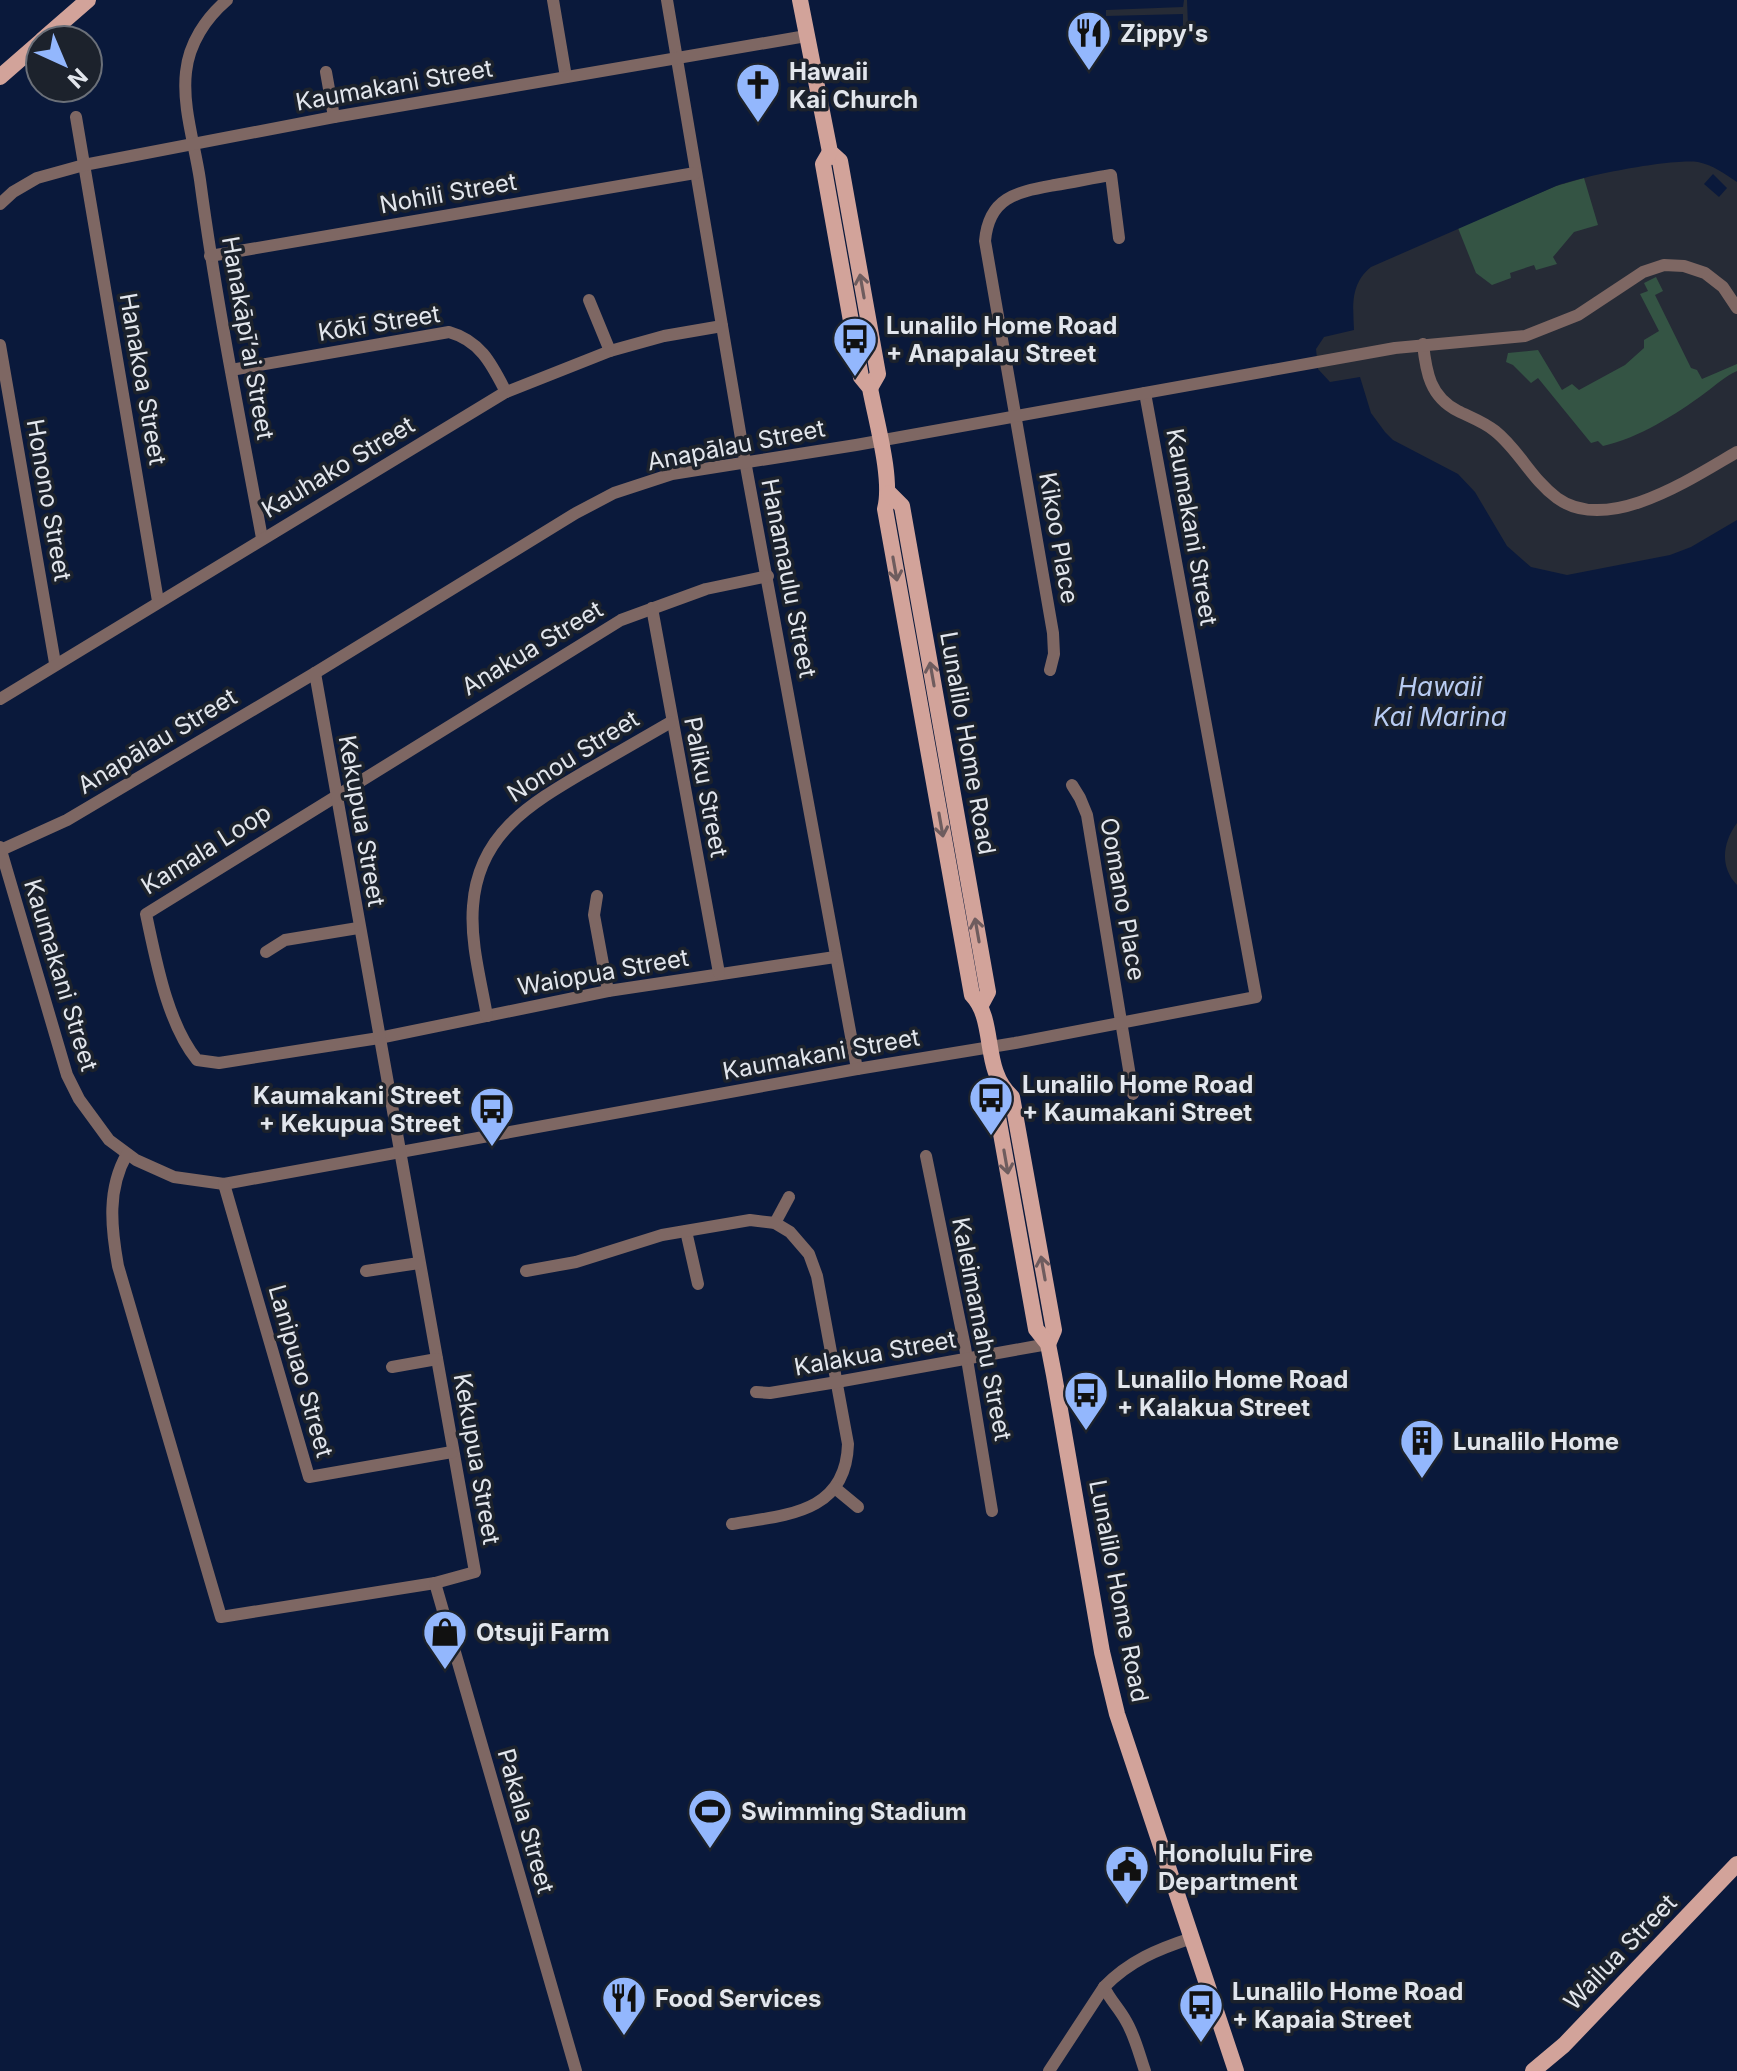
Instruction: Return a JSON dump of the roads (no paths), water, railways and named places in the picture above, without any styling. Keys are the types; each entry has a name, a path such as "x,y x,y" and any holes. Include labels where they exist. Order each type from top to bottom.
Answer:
{"main road":[{"path":"60,24 88,0"},
{"name":"Lunalilo Home Road","path":"800,0 830,152 840,161 878,374 870,388 889,493 902,506 988,992 981,1005 1000,1086 995,1100 1036,1329 1048,1344 1106,1668 1117,1714 1236,2071"},
{"path":"0,77 24,56"},
{"name":"Wailua Street","path":"1533,2071 1572,2037 1737,1864"}],"street":[{"name":"Hanakāpī‘ai Street","path":"227,0 202,29 189,56 186,87 210,256 262,538"},
{"path":"553,0 566,77"},
{"name":"Hanamaulu Street","path":"667,0 746,464 857,1069"},
{"name":"Kaumakani Street","path":"0,204 37,178 84,165 334,117 806,36"},
{"path":"326,72 334,117"},
{"name":"Hanakoa Street","path":"76,117 158,601"},
{"name":"Nohili Street","path":"210,256 695,173"},
{"name":"Kikoo Place","path":"1050,670 1054,654 1053,633 985,241 992,215 1004,201 1020,191 1111,175 1119,238"},
{"name":"Anapālau Street","path":"0,849 67,820 576,513 614,493 672,474 746,464 1014,414 1423,344 1507,339 1543,331 1578,315 1643,272 1664,265 1684,266 1705,273 1723,287 1737,308"},
{"path":"589,300 610,351"},
{"name":"Kauhako Street","path":"0,699 506,392 610,351 664,336 722,326"},
{"name":"Kōkī Street","path":"231,370 449,332 468,339 483,352 506,392"},
{"path":"1423,344 1430,382 1438,395 1456,410 1497,432 1552,493 1576,508 1597,510 1645,500 1674,488 1737,452"},
{"name":"Honono Street","path":"0,345 55,663"},
{"name":"Kaumakani Street","path":"0,849 67,1075 79,1099 109,1140 127,1154 174,1177 224,1184 1123,1024 1256,997 1145,393"},
{"name":"Anakua Street","path":"336,794 621,620 706,589 768,576"},
{"name":"Paliku Street","path":"652,608 719,973"},
{"name":"Kekupua Street","path":"127,1154 117,1172 112,1205 112,1235 118,1266 221,1617 435,1583 475,1572 315,673"},
{"name":"Nonou Street","path":"487,1016 472,916 477,883 489,851 509,823 526,808 671,722"},
{"name":"Oomano Place","path":"1072,785 1087,815 1133,1094"},
{"name":"Kamala Loop","path":"336,794 146,914 157,966 183,1043 197,1060 219,1063 379,1038"},
{"path":"597,896 594,915 608,991"},
{"path":"266,952 285,940 358,928"},
{"name":"Waiopua Street","path":"379,1038 608,991 835,957"},
{"name":"Kaleimamahu Street","path":"926,1156 967,1360 992,1511"},
{"name":"Lanipuao Street","path":"224,1184 309,1477 452,1452"},
{"path":"775,1223 789,1197"},
{"path":"526,1271 576,1262 642,1240 750,1220 775,1223 799,1240 814,1264 848,1444 846,1465 835,1488 823,1500 805,1510 732,1524"},
{"path":"686,1231 698,1284"},
{"path":"366,1271 419,1263"},
{"name":"Kalakua Street","path":"756,1392 770,1393 837,1382 1048,1344"},
{"path":"392,1367 437,1359"},
{"path":"835,1488 858,1507"},
{"name":"Pakala Street","path":"435,1583 576,2071"},
{"path":"1049,2071 1104,1987 1136,1961 1192,1938"},
{"path":"1104,1987 1130,2028 1145,2071"}],"water":[{"name":"Hawaii Kai Marina","path":"0,0 1737,0 1737,182 1709,165 1686,161 1627,169 1556,186 1371,267 1356,288 1354,330 1324,337 1316,349 1318,369 1330,382 1360,377 1371,413 1393,440 1458,474 1475,492 1507,546 1531,567 1567,575 1670,555 1691,547 1737,520 1737,823 1726,846 1725,862 1737,885 1737,2071 0,2071"},
{"path":"1713,174 1727,188 1719,197 1704,184"}],"place":[{"name":"Zippy's","path":"1089,72"},
{"name":"Hawaii Kai Church","path":"758,124"},
{"name":"Lunalilo Home Road + Anapalau Street","path":"855,378"},
{"name":"Lunalilo Home Road + Kaumakani Street","path":"991,1137"},
{"name":"Kaumakani Street + Kekupua Street","path":"492,1148"},
{"name":"Lunalilo Home Road + Kalakua Street","path":"1086,1432"},
{"name":"Lunalilo Home","path":"1422,1480"},
{"name":"Otsuji Farm","path":"445,1671"},
{"name":"Swimming Stadium","path":"710,1850"},
{"name":"Honolulu Fire Department","path":"1127,1906"},
{"name":"Food Services","path":"624,2037"},
{"name":"Lunalilo Home Road + Kapaia Street","path":"1201,2044"}]}
